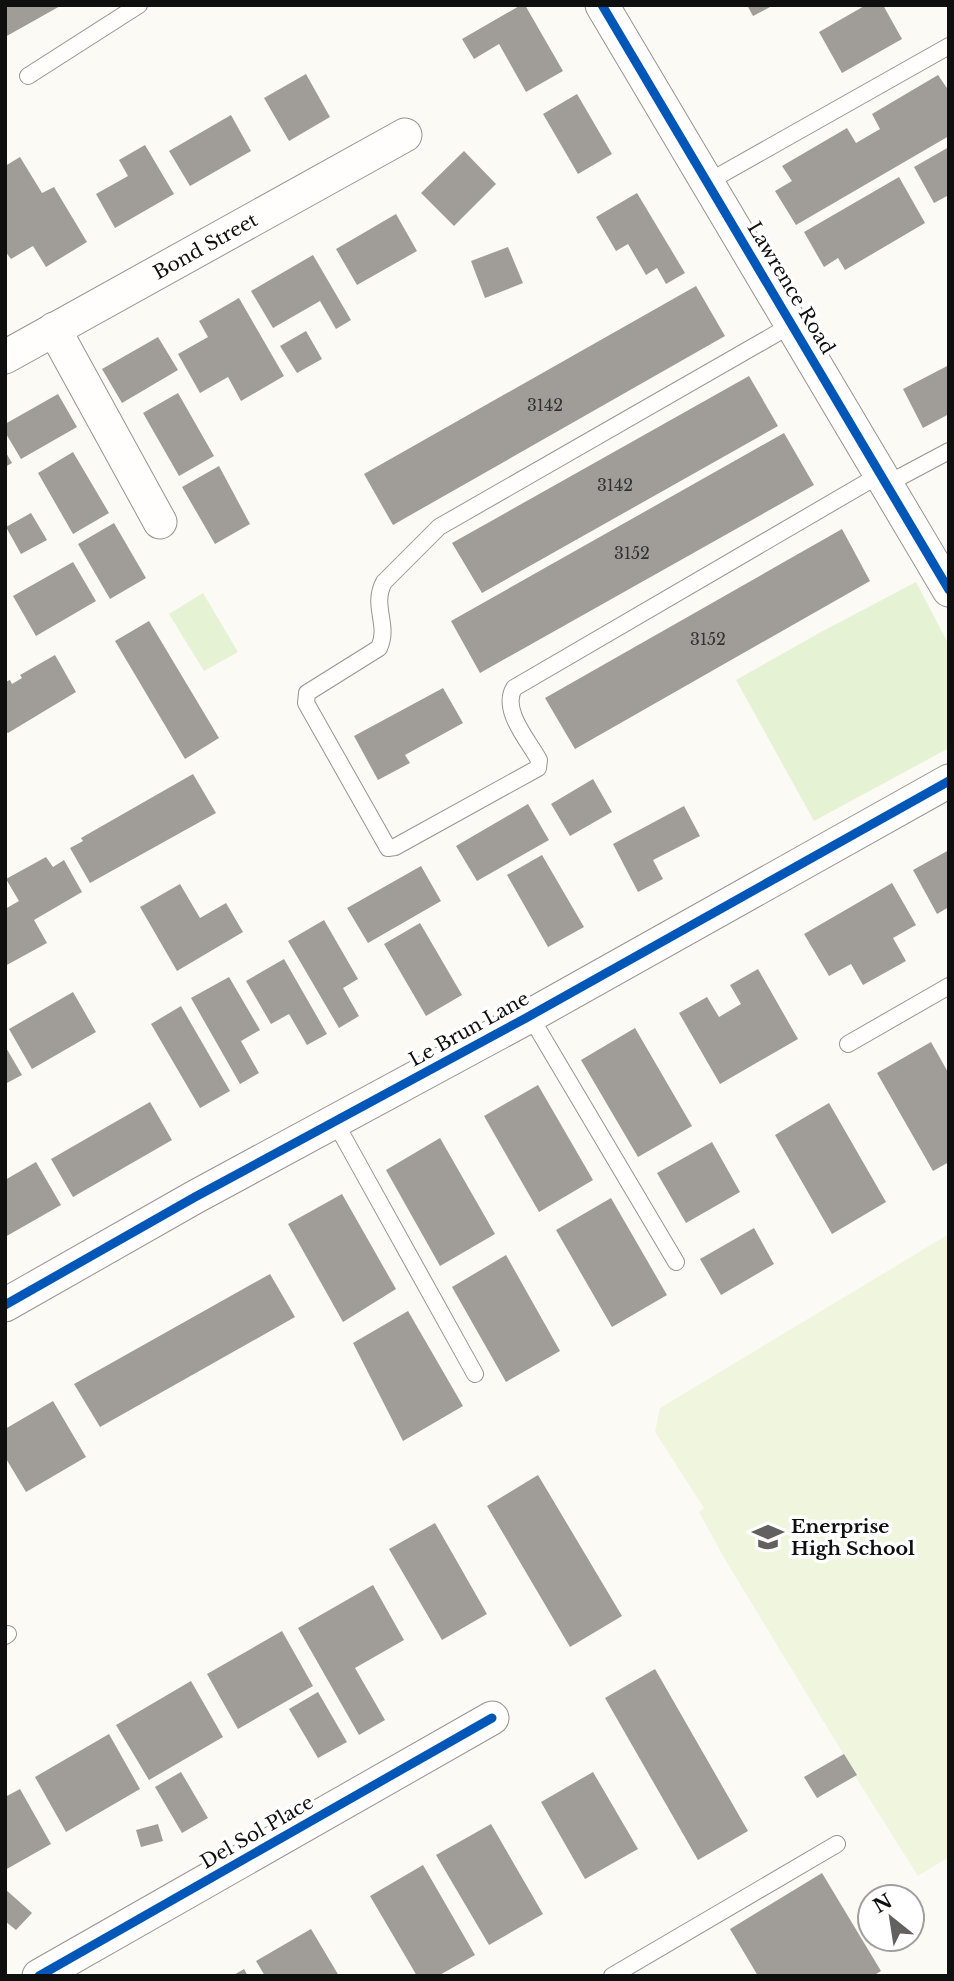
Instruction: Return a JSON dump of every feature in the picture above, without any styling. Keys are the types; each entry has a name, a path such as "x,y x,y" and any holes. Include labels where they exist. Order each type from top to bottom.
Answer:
{"street":[{"name":"Lawrence Road","path":"602,5 949,590"},
{"name":"Bond Street","path":"5,357 405,135"},
{"path":"54,329 160,522"},
{"name":"Le Brun Lane","path":"5,1305 195,1197 530,1016 949,780"},
{"name":"Del Sol Place","path":"39,1976 492,1718"}],"lane":[{"path":"28,76 139,5"},
{"path":"708,183 949,46"},
{"path":"793,324 439,527 384,582 378,593 384,639 379,648 317,684 307,692 306,703 388,848 395,847 538,768 539,760 510,708 509,697 514,688 884,479 949,451"},
{"path":"848,1044 949,986"},
{"path":"530,1016 676,1262"},
{"path":"335,1122 475,1374"},
{"path":"612,1976 837,1844"}],"green space":[{"path":"916,582 949,645 949,748 814,821 736,680"},
{"path":"203,593 238,652 204,671 169,614"},
{"path":"949,1234 949,1857 918,1876 723,1556 699,1512 704,1508 655,1432 660,1408"}],"building":[{"path":"5,5 62,5 5,37"},
{"path":"525,5 563,71 526,92 499,44 474,59 462,39"},
{"path":"747,5 774,5 753,16"},
{"path":"866,5 883,5 902,39 842,73 819,32"},
{"path":"306,74 330,117 289,141 264,98"},
{"path":"938,75 949,91 949,136 796,225 775,191 792,181 782,166 847,128 856,143 880,129 872,114"},
{"path":"577,94 612,154 578,174 543,114"},
{"path":"231,115 251,151 190,186 169,151"},
{"path":"145,145 174,194 115,228 96,194 128,176 119,160"},
{"path":"949,147 949,195 934,203 914,167"},
{"path":"464,151 496,184 454,226 421,193"},
{"path":"20,157 42,193 54,187 87,242 46,267 33,246 11,259 5,251 5,166"},
{"path":"899,177 925,223 845,270 838,258 824,267 804,232"},
{"path":"637,193 685,273 666,284 657,268 646,275 628,244 616,251 596,217"},
{"path":"396,214 417,251 357,285 336,249"},
{"path":"508,247 523,283 485,298 471,261"},
{"path":"313,255 351,320 336,329 320,301 273,328 251,291"},
{"path":"696,286 725,336 393,525 364,474"},
{"path":"239,298 284,376 241,401 228,377 200,393 178,354 208,337 199,321"},
{"path":"306,331 322,359 297,373 280,346"},
{"path":"158,337 178,370 122,403 102,369"},
{"path":"949,365 949,414 923,428 903,389"},
{"path":"749,376 778,426 482,593 452,543"},
{"path":"178,393 214,456 179,476 143,413"},
{"path":"58,394 77,427 21,459 5,432 5,424"},
{"path":"784,433 814,485 480,673 451,621"},
{"path":"5,451 12,463 5,467"},
{"path":"73,452 109,513 73,534 38,473"},
{"path":"219,466 250,524 215,544 182,487"},
{"path":"31,513 47,540 21,554 6,527"},
{"path":"114,523 146,578 110,599 78,544"},
{"path":"842,529 870,581 575,749 545,698"},
{"path":"73,562 96,601 36,636 13,596"},
{"path":"149,621 219,738 185,759 115,641"},
{"path":"55,655 76,692 8,733 5,731 5,682 10,680 12,684 22,678 20,675"},
{"path":"443,688 463,723 405,755 410,763 378,780 354,736"},
{"path":"193,774 216,813 90,883 70,848 83,841 81,838"},
{"path":"593,779 612,812 570,836 551,804"},
{"path":"528,804 549,840 477,881 456,846"},
{"path":"684,806 700,836 653,860 663,879 638,892 613,844"},
{"path":"949,850 949,907 937,914 913,870"},
{"path":"542,855 584,927 548,947 507,875"},
{"path":"46,857 53,867 64,860 82,892 34,920 47,943 5,966 5,909 19,901 6,879"},
{"path":"421,866 441,901 368,943 347,908"},
{"path":"892,883 916,925 893,938 906,961 863,985 851,964 829,976 804,934"},
{"path":"180,884 200,918 226,903 243,932 177,971 140,907"},
{"path":"324,920 358,979 343,988 359,1016 339,1028 288,941"},
{"path":"420,923 462,995 426,1016 384,944"},
{"path":"284,959 327,1034 307,1045 289,1014 271,1024 246,981"},
{"path":"758,969 798,1039 720,1084 679,1013 707,997 719,1017 741,1004 730,985"},
{"path":"229,977 260,1030 241,1041 259,1073 240,1084 191,998"},
{"path":"73,992 96,1032 32,1069 9,1029"},
{"path":"181,1006 230,1091 200,1108 151,1024"},
{"path":"635,1028 692,1126 638,1157 581,1060"},
{"path":"931,1042 949,1074 949,1162 933,1171 877,1073"},
{"path":"5,1046 22,1075 5,1084"},
{"path":"538,1085 593,1180 539,1212 484,1116"},
{"path":"150,1102 172,1140 73,1197 51,1159"},
{"path":"829,1103 886,1202 832,1234 775,1135"},
{"path":"440,1138 495,1234 440,1266 386,1170"},
{"path":"712,1142 740,1192 686,1223 657,1173"},
{"path":"36,1162 61,1205 5,1237 5,1180"},
{"path":"342,1194 396,1289 343,1322 288,1224"},
{"path":"611,1198 667,1295 612,1327 556,1230"},
{"path":"754,1228 774,1264 721,1295 700,1259"},
{"path":"506,1255 560,1351 506,1382 452,1287"},
{"path":"270,1274 295,1317 100,1427 74,1384"},
{"path":"408,1311 463,1406 403,1441 353,1343"},
{"path":"53,1401 86,1457 26,1492 5,1457 5,1429"},
{"path":"538,1475 622,1616 570,1647 487,1506"},
{"path":"435,1523 487,1614 442,1640 389,1549"},
{"path":"373,1585 404,1640 355,1668 385,1720 359,1735 298,1628"},
{"path":"282,1631 313,1686 238,1729 207,1674"},
{"path":"655,1669 748,1831 698,1860 605,1698"},
{"path":"191,1681 223,1737 149,1780 116,1725"},
{"path":"318,1692 347,1742 318,1758 289,1709"},
{"path":"109,1734 140,1789 66,1832 35,1777"},
{"path":"844,1754 857,1775 817,1798 804,1777"},
{"path":"181,1772 208,1818 182,1833 155,1787"},
{"path":"593,1772 638,1849 585,1879 541,1802"},
{"path":"20,1789 51,1844 5,1870 5,1797"},
{"path":"158,1824 163,1841 141,1847 136,1830"},
{"path":"491,1824 543,1914 489,1945 436,1855"},
{"path":"423,1865 475,1955 438,1976 417,1976 370,1896"},
{"path":"822,1873 856,1929 856,1953 870,1953 881,1971 873,1976 758,1976 730,1929"},
{"path":"5,1889 32,1913 16,1930 5,1921"},
{"path":"311,1929 339,1976 265,1976 256,1961"},
{"path":"244,1969 248,1976 232,1976"}],"cycle path":[{"path":"602,5 949,590"},
{"path":"5,1305 195,1197 526,1018 949,781"},
{"path":"39,1976 492,1718"}],"place":[{"name":"Enerprise High School","path":"768,1537"}]}
